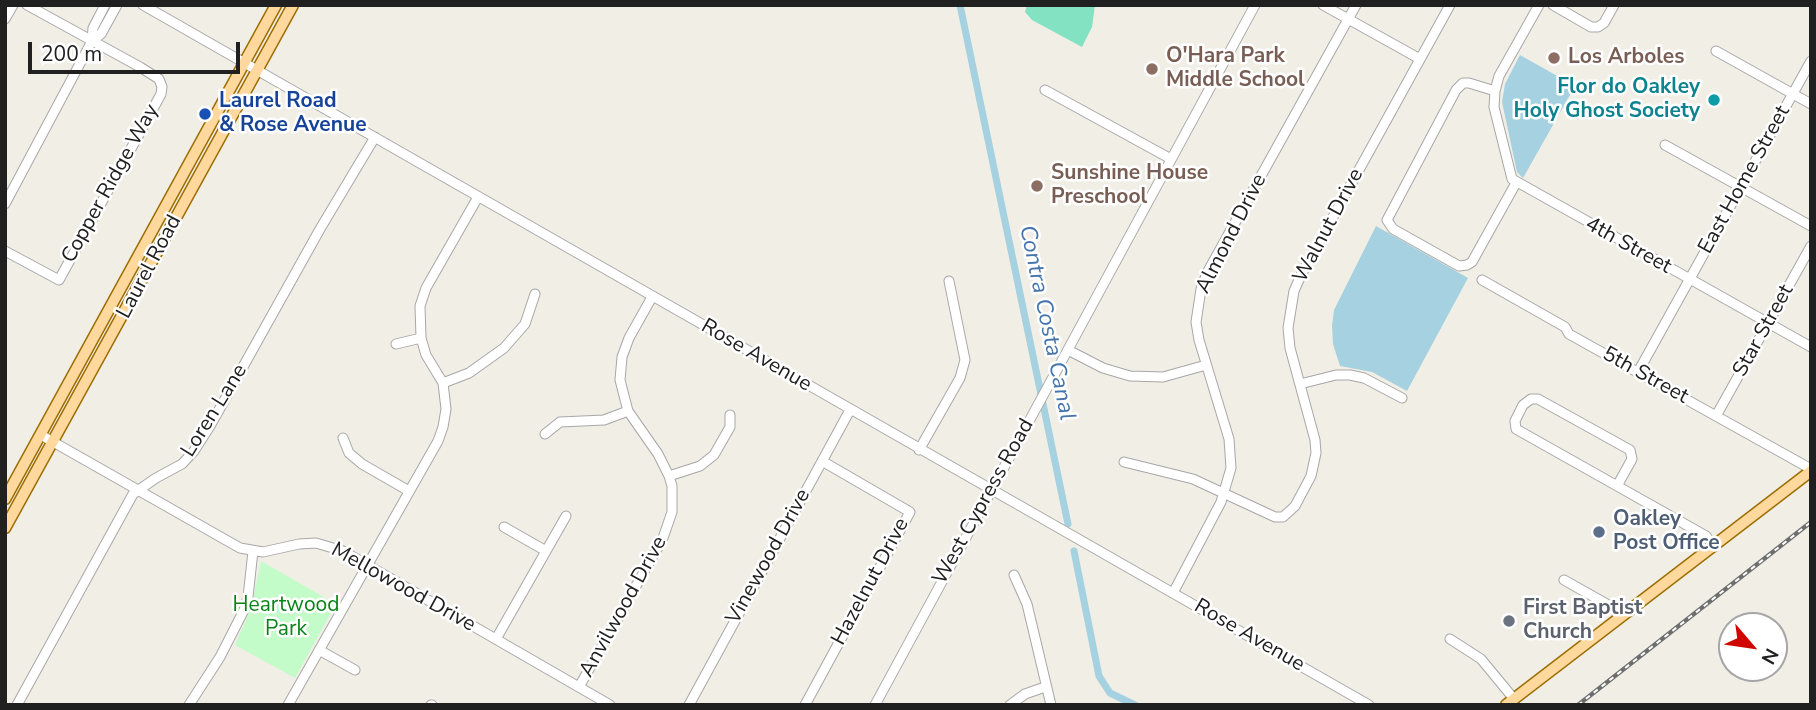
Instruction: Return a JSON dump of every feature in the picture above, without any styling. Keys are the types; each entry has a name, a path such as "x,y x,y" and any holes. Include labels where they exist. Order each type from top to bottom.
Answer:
{"main road":[{"name":"Laurel Road","path":"5,499 276,5"},
{"name":"Laurel Road","path":"5,528 293,5"},
{"path":"113,334 106,327 113,315 116,300"},
{"path":"1510,702 1811,470"}],"street":[{"path":"5,19 13,5"},
{"path":"27,5 92,41"},
{"path":"5,204 92,41 93,28 106,5"},
{"path":"92,41 101,34 117,5"},
{"name":"Rose Avenue","path":"143,5 1369,705"},
{"name":"West Cypress Road","path":"875,705 1255,5"},
{"path":"1323,5 1420,59"},
{"name":"Almond Drive","path":"1172,593 1225,492 1231,468 1229,439 1196,323 1201,289 1356,5"},
{"name":"Walnut Drive","path":"1225,492 1275,517 1283,517 1295,506 1311,476 1316,453 1315,440 1290,348 1288,328 1294,291 1450,5"},
{"path":"1495,91 1469,83 1463,83 1456,90 1387,220 1393,229 1459,266 1472,262 1516,183 1508,171 1494,107 1495,91 1499,76 1539,5"},
{"path":"1553,5 1591,26 1598,27 1604,23 1614,5"},
{"name":"Copper Ridge Way","path":"5,251 58,280 160,94 162,87 159,79 92,41"},
{"path":"1716,51 1811,104"},
{"name":"East Home Street","path":"1638,372 1811,61"},
{"path":"1045,90 1171,159"},
{"name":"Loren Lane","path":"17,705 133,494 182,464 194,451 374,137"},
{"path":"1665,145 1811,226"},
{"name":"4th Street","path":"1516,183 1811,347"},
{"path":"288,705 443,427 446,409 443,383 426,355 421,338 420,306 426,288 478,197"},
{"name":"Star Street","path":"1716,416 1811,246"},
{"path":"919,450 960,378 965,360 949,281"},
{"name":"5th Street","path":"1482,281 1565,327 1569,334 1811,470"},
{"path":"443,383 468,373 505,348 525,324 535,294"},
{"name":"Anvilwood Drive","path":"579,687 663,538 672,512 672,486 669,476 658,454 628,411 620,380 622,357 629,338 652,297"},
{"path":"397,344 421,338"},
{"path":"1068,350 1103,369 1130,376 1163,377 1206,365"},
{"path":"1300,384 1336,375 1350,375 1364,378 1402,398"},
{"path":"1617,486 1632,459 1630,450 1538,400 1531,398 1523,405 1516,421 1516,429 1617,486 1706,536 1714,547"},
{"name":"Vinewood Drive","path":"689,705 850,410"},
{"path":"545,434 560,422 604,420 628,411"},
{"path":"669,476 700,466 714,455 730,427 730,415"},
{"name":"Mellowood Drive","path":"41,435 232,544 253,551 274,551 299,544 330,545 610,705"},
{"path":"344,438 349,453 362,464 409,491"},
{"name":"Hazelnut Drive","path":"805,705 910,512 822,461"},
{"path":"1124,462 1178,474 1225,492"},
{"path":"496,639 566,516"},
{"path":"504,527 546,551"},
{"path":"189,705 220,657 244,610 253,551"},
{"path":"1014,575 1030,614 1051,705"},
{"path":"1564,580 1612,607 1620,615"},
{"path":"1450,639 1480,659 1510,702"},
{"path":"319,650 355,670"},
{"path":"1010,705 1025,694 1045,687"}],"green space":[{"path":"1027,5 1095,5 1092,27 1082,47 1032,20 1025,12"},
{"name":"Heartwood Park","path":"261,561 336,604 295,678 235,645 251,609"}],"water":[{"path":"1520,55 1575,86 1523,178 1517,172 1502,102 1505,84"},
{"path":"1376,226 1468,278 1407,391 1372,372 1340,366 1333,344 1334,310"}],"waterway":[{"name":"Contra Costa Canal","path":"960,5 1068,524"},
{"name":"Contra Costa Canal","path":"1074,551 1099,676 1110,693 1135,705"}],"railway":[{"path":"1578,705 1811,522"}],"place":[{"name":"Los Arboles","path":"1554,58"},
{"name":"O'Hara Park Middle School","path":"1152,69"},
{"name":"Flor do Oakley Holy Ghost Society","path":"1714,100"},
{"name":"Laurel Road & Rose Avenue","path":"205,114"},
{"name":"Sunshine House Preschool","path":"1037,186"},
{"name":"Oakley Post Office","path":"1599,532"},
{"name":"First Baptist Church","path":"1509,621"}]}
